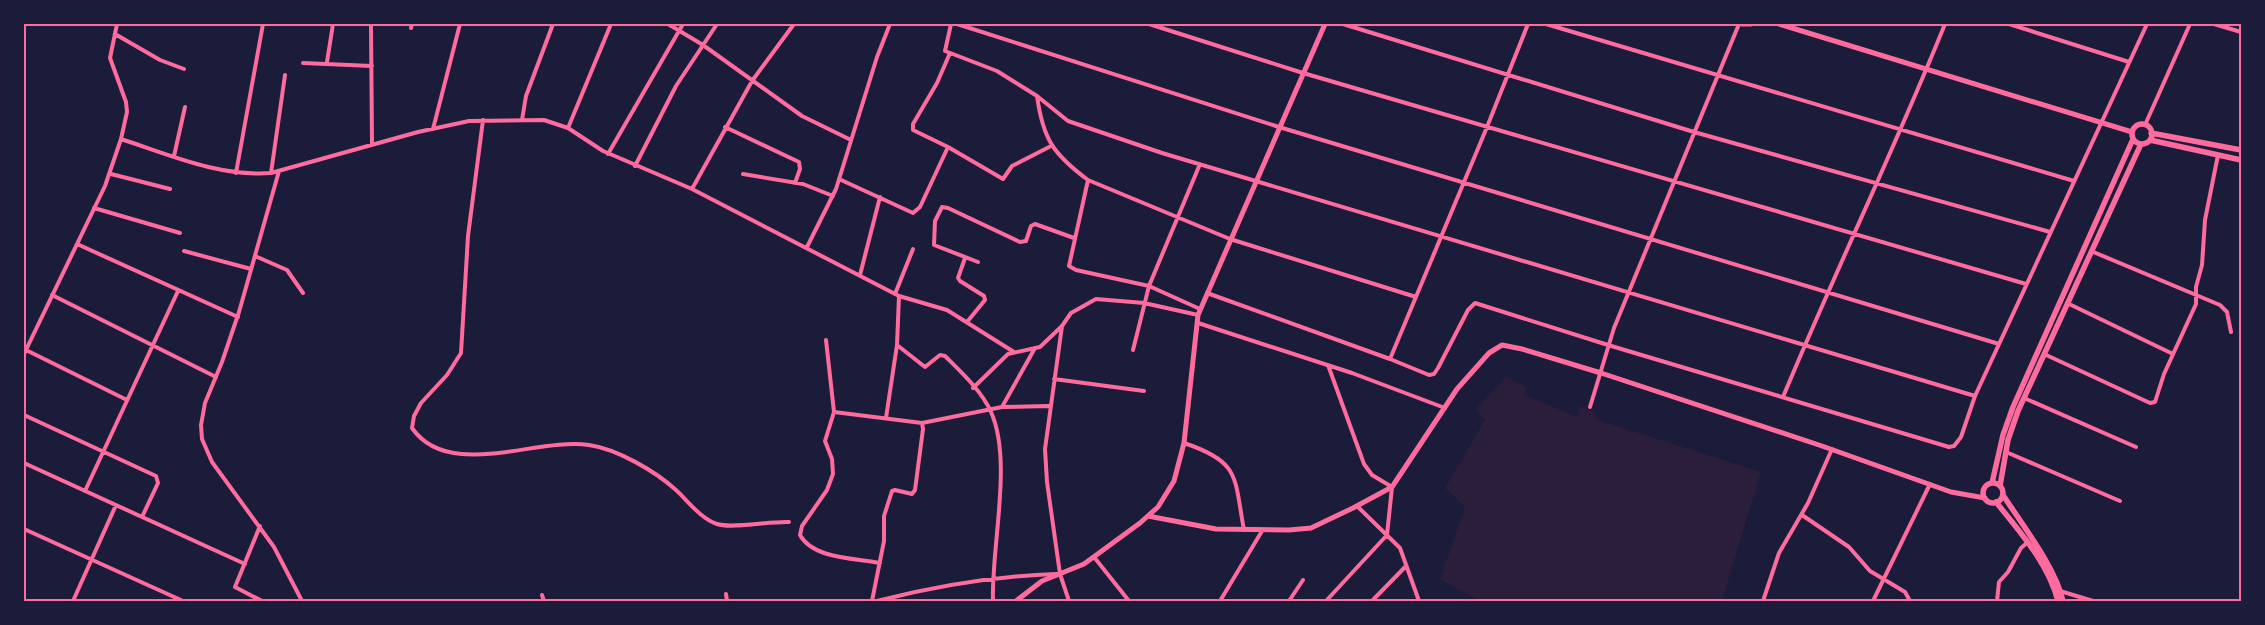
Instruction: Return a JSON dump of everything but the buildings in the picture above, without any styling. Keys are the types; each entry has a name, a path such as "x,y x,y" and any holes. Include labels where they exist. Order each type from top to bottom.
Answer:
{"main road":[{"path":"2058,601 2043,566 2028,542 1996,502 1988,501 1985,498 1984,488 1992,483 2003,435 2013,407 2133,139 2132,132 2137,126 2145,125 2151,133 2241,150"},
{"path":"2150,140 2151,133"},
{"path":"2133,139 2141,144"},
{"path":"2063,601 2060,591 2041,555 2002,495 2000,486 2006,452 2024,398 2090,251 2141,144 2150,140 2241,160"},
{"path":"1992,483 2000,486"},
{"path":"1996,502 2002,495"}],"street":[{"path":"117,24 110,58 111,66 126,102 127,112 122,139 110,174 25,352 127,400"},
{"path":"236,173 263,24"},
{"path":"327,62 333,24"},
{"path":"371,24 372,145"},
{"path":"433,129 460,24"},
{"path":"522,120 526,96 553,24"},
{"path":"568,128 611,24"},
{"path":"668,24 703,45 802,116 851,140"},
{"path":"608,154 683,24"},
{"path":"635,166 676,86 717,24"},
{"path":"692,189 752,80 794,24"},
{"path":"807,247 833,196 879,50 890,24"},
{"path":"951,24 945,47 950,53 997,71 1019,83 1068,121 1200,164 1975,396"},
{"path":"957,24 1279,127 1999,344"},
{"path":"1149,24 1303,73 1488,128 2026,284"},
{"path":"1016,601 1042,582 1084,564 1148,516 1158,507 1174,481 1184,443 1198,315 1325,24"},
{"path":"1343,24 1694,132 2050,232"},
{"path":"1390,359 1488,128 1528,24"},
{"path":"1546,24 2074,181"},
{"path":"1590,407 1608,345 1628,292 1694,132 1740,24 1751,24"},
{"path":"1779,24 2132,132"},
{"path":"1783,397 1827,292 1902,130 1945,24"},
{"path":"2009,24 2129,62"},
{"path":"1206,293 1390,359 1422,373 1434,374 1468,310 1476,303 1608,345 1949,447 1958,442 1975,396 2147,24"},
{"path":"2145,125 2190,24"},
{"path":"2214,24 2241,32"},
{"path":"115,34 160,60 184,69"},
{"path":"950,53 937,83 912,128 916,133 948,147 1003,179 1012,166 1051,146"},
{"path":"303,63 327,62 372,66"},
{"path":"270,173 285,75"},
{"path":"1037,96 1040,120 1051,146 1072,168 1088,180 1230,239 1416,297"},
{"path":"174,156 185,107"},
{"path":"483,120 469,229 461,353 447,375 421,403 414,416 412,428 419,439 434,448 466,455 485,455 557,443 592,445 629,459 657,475 705,518 718,525 789,522"},
{"path":"122,139 236,173 270,173 469,121 544,120 568,128 608,154 692,189 897,295 940,307 1014,352"},
{"path":"725,127 799,162 800,169 795,182"},
{"path":"839,179 909,212 917,211 948,147"},
{"path":"2044,354 2151,403 2156,400 2173,354 2196,304 2196,287 2202,265 2205,220 2218,155"},
{"path":"1133,350 1149,286 1200,164"},
{"path":"279,171 238,316 202,415 202,439 212,462 260,526 284,564 300,600"},
{"path":"110,174 170,189"},
{"path":"743,174 795,182 833,196"},
{"path":"1088,180 1069,262 1072,268 1149,286 1200,309"},
{"path":"860,275 880,197"},
{"path":"978,262 934,245 935,221 942,207 948,208 1020,242 1026,241 1031,226 1035,224 1074,238"},
{"path":"94,208 180,233"},
{"path":"77,244 178,291 238,316"},
{"path":"886,418 897,345 897,295 912,250"},
{"path":"184,251 251,269"},
{"path":"2090,251 2225,308 2231,332"},
{"path":"255,256 287,270 304,293"},
{"path":"965,258 958,278 984,296 985,300 967,322"},
{"path":"85,491 178,291"},
{"path":"52,295 216,377"},
{"path":"974,388 1005,357 1014,352 1035,348 1046,343 1071,313 1096,299 1144,303 1198,315"},
{"path":"2067,302 2173,354"},
{"path":"1198,323 1328,365 1445,408"},
{"path":"1062,326 1046,432 1045,467 1060,574 1069,601"},
{"path":"826,340 834,412 825,441 832,459 831,482 802,526 800,535 805,544 815,550 880,563"},
{"path":"897,345 925,368 940,355 945,356 974,388 991,411 998,440 1000,488 992,579 993,601"},
{"path":"1148,516 1216,529 1311,528 1357,506 1392,487 1457,389 1489,353 1502,345 1522,348 1601,372 1951,492 1985,498"},
{"path":"1002,407 1035,348"},
{"path":"1328,365 1364,464 1372,475 1392,487"},
{"path":"1054,379 1144,391"},
{"path":"2024,398 2136,446"},
{"path":"834,412 922,423 991,411 1002,407 1050,406"},
{"path":"24,415 158,478 158,483 142,517"},
{"path":"872,601 884,541 884,516 891,494 895,490 912,494 916,490 922,423"},
{"path":"1184,443 1215,455 1229,467 1234,478 1244,530"},
{"path":"1763,601 1779,553 1802,514 1832,450"},
{"path":"2006,452 2120,501"},
{"path":"24,463 245,564"},
{"path":"1873,601 1930,484"},
{"path":"1334,601 1328,599 1387,535 1392,487"},
{"path":"73,601 90,559 116,505"},
{"path":"1357,506 1400,548 1419,601"},
{"path":"1802,514 1849,547 1866,568 1905,592 1910,601"},
{"path":"260,526 235,587 262,601"},
{"path":"24,529 183,601"},
{"path":"1220,601 1262,530"},
{"path":"1997,601 1999,582 2006,574 2021,548 2028,542"},
{"path":"1094,557 1129,601"},
{"path":"1372,601 1406,566"},
{"path":"877,601 1014,575 1060,574"},
{"path":"1288,601 1303,580"},
{"path":"2060,591 2093,601"},
{"path":"726,594 727,601"},
{"path":"542,595 544,601"}],"shaded area":[{"path":"1506,377 1527,387 1524,395 1578,417 1580,406 1595,412 1595,419 1761,472 1722,601 1479,601 1440,579 1465,507 1445,488 1485,420 1476,409"}]}
